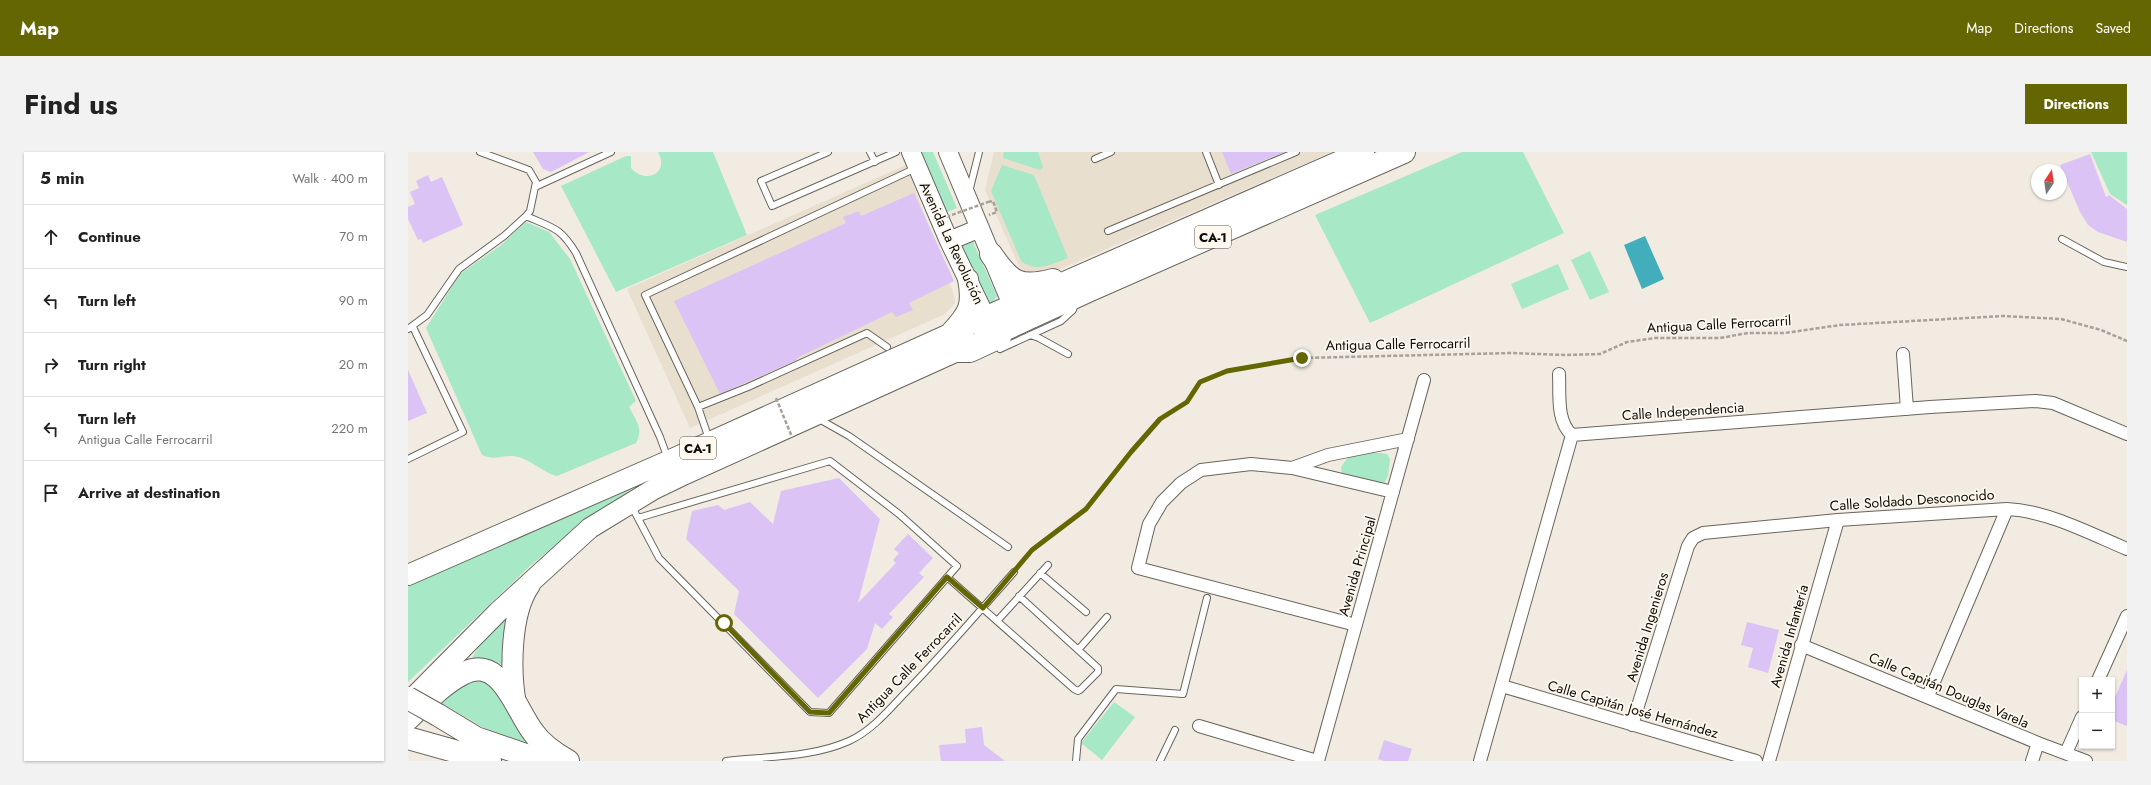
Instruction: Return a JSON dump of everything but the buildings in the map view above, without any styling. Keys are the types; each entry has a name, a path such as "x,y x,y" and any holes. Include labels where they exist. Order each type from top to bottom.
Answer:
{"highway":[{"name":"CA-1","path":"978,341 1021,321 1082,296 1363,152"},
{"name":"CA-1","path":"1021,321 1095,269 1401,153"},
{"path":"990,254 1006,274 1023,285 1042,283 1095,269"},
{"path":"978,341 1082,296"},
{"path":"408,719 452,680 468,671 483,670 497,675 503,682 533,733 553,753 568,761"},
{"path":"408,698 476,738 544,761"},
{"path":"408,738 490,761"}],"main road":[{"name":"Avenida La Revolución","path":"948,152 968,197 985,222 990,254 1021,321"},
{"name":"Avenida La Revolución","path":"915,160 949,241 968,279 978,341"},
{"path":"949,241 985,222"},
{"path":"968,279 971,295 970,307 963,318 978,341"},
{"name":"CA-1","path":"408,575 710,442 978,341"},
{"name":"CA-1","path":"408,703 541,571 590,528 634,511 681,476 815,417 978,341"},
{"path":"517,708 512,670 518,618 528,589 541,571"}],"street":[{"path":"1903,354 1907,409"},
{"path":"1480,761 1572,436 1565,429 1561,417 1559,374"},
{"name":"Avenida Principal","path":"1317,761 1424,380"},
{"name":"Calle Independencia","path":"1572,436 1907,409 2044,402 2127,434"},
{"path":"1292,468 1328,455 1408,439"},
{"path":"1356,625 1138,568 1149,524 1162,502 1181,483 1201,470 1251,464 1292,468 1393,492"},
{"path":"1928,696 2007,509"},
{"name":"Calle Soldado Desconocido","path":"1693,538 1703,533 1838,520 2007,509 2022,510 2040,514 2127,549"},
{"name":"Avenida Infantería","path":"1769,761 1838,520"},
{"name":"Avenida Ingenieros","path":"1632,725 1688,546 1693,538"},
{"path":"2099,677 2127,616"},
{"name":"Calle Capitán Douglas Varela","path":"1801,645 1928,696 2038,743 2086,761"},
{"name":"Calle Capitán José Hernández","path":"1502,686 1756,761"},
{"path":"2066,753 2079,724"},
{"path":"1199,726 1317,761"},
{"path":"2032,761 2038,743"}],"lane":[{"path":"408,459 463,432 410,328 427,315 459,269 504,236 530,211 536,182 528,170 480,152"},
{"path":"535,187 611,152"},
{"path":"828,152 761,181 772,206 896,152"},
{"path":"870,152 874,162"},
{"path":"968,197 979,152"},
{"path":"1095,159 1111,152"},
{"path":"1206,152 1219,185"},
{"path":"1108,231 1296,152"},
{"path":"710,442 698,407 645,295 915,160"},
{"path":"526,216 565,235 576,253 660,437 668,461"},
{"path":"2062,239 2104,262 2127,267"},
{"path":"1021,321 1039,338 1068,354"},
{"path":"698,407 748,387 867,333 887,347"},
{"path":"815,417 849,436 1008,547"},
{"path":"830,461 899,514 957,566 829,713 810,712 659,558 634,511 830,461"},
{"path":"997,620 1048,565"},
{"name":"Antigua Calle Ferrocarril","path":"726,761 819,750 849,741 862,734 883,716 930,667 1014,572"},
{"path":"1040,573 1086,612"},
{"path":"947,577 1078,691 1083,688 1098,670 1019,596"},
{"path":"1076,761 1078,739 1116,689 1183,694 1207,598"},
{"path":"1078,650 1107,617"},
{"path":"1160,761 1175,730"}],"path":[{"path":"935,222 993,201 997,212 985,222"},
{"name":"Antigua Calle Ferrocarril","path":"1014,572 1032,550 1086,509 1131,452 1160,419 1187,402 1200,382 1227,371 1302,358 1511,353 1566,355 1600,354 1627,342 1655,338 1720,338 1748,333 1785,333 1840,325 2003,316 2061,319 2101,330 2127,341"},
{"path":"776,398 792,437"}],"shaded area":[{"path":"994,152 1332,152 1049,274 1039,275 1025,272 1019,266 985,190"},
{"path":"906,165 954,295 955,303 945,314 690,428 627,289"}],"green space":[{"path":"658,152 713,152 747,235 616,292 561,186 626,156 631,156 631,168 637,173 643,176 655,174 659,171 661,166 661,159"},
{"path":"919,152 933,152 957,208 945,213"},
{"path":"1004,152 1038,152 1043,167 1040,170 1003,158"},
{"path":"1462,152 1523,152 1564,233 1370,323 1315,215"},
{"path":"2091,152 2127,152 2127,205 2110,194"},
{"path":"1002,165 1034,175 1068,258 1050,265 1038,267 1027,265 1021,261 991,191"},
{"path":"526,222 549,232 570,259 636,401 629,407 639,429 636,443 557,476 518,457 508,456 490,458 482,455 426,328 460,274 500,246"},
{"path":"969,240 973,242 997,296 992,303 985,302 962,246 964,242"},
{"path":"1590,251 1609,292 1590,300 1571,260"},
{"path":"1558,264 1569,289 1522,309 1511,284"},
{"path":"1365,451 1387,454 1390,459 1388,476 1385,482 1377,484 1342,474 1341,467 1349,456"},
{"path":"664,468 597,512 531,565 408,682 408,581"},
{"path":"509,615 505,666 485,658 472,660 477,650 494,629"},
{"path":"484,674 539,747 501,738 438,701 452,686"},
{"path":"1114,702 1135,717 1102,760 1081,743"}],"water":[{"path":"1645,236 1664,279 1642,289 1624,245"}],"route":[{"path":"724,623 810,712 829,713 947,577 983,608 1032,550 1086,509 1131,452 1160,419 1187,402 1200,382 1227,371 1302,358"}]}
